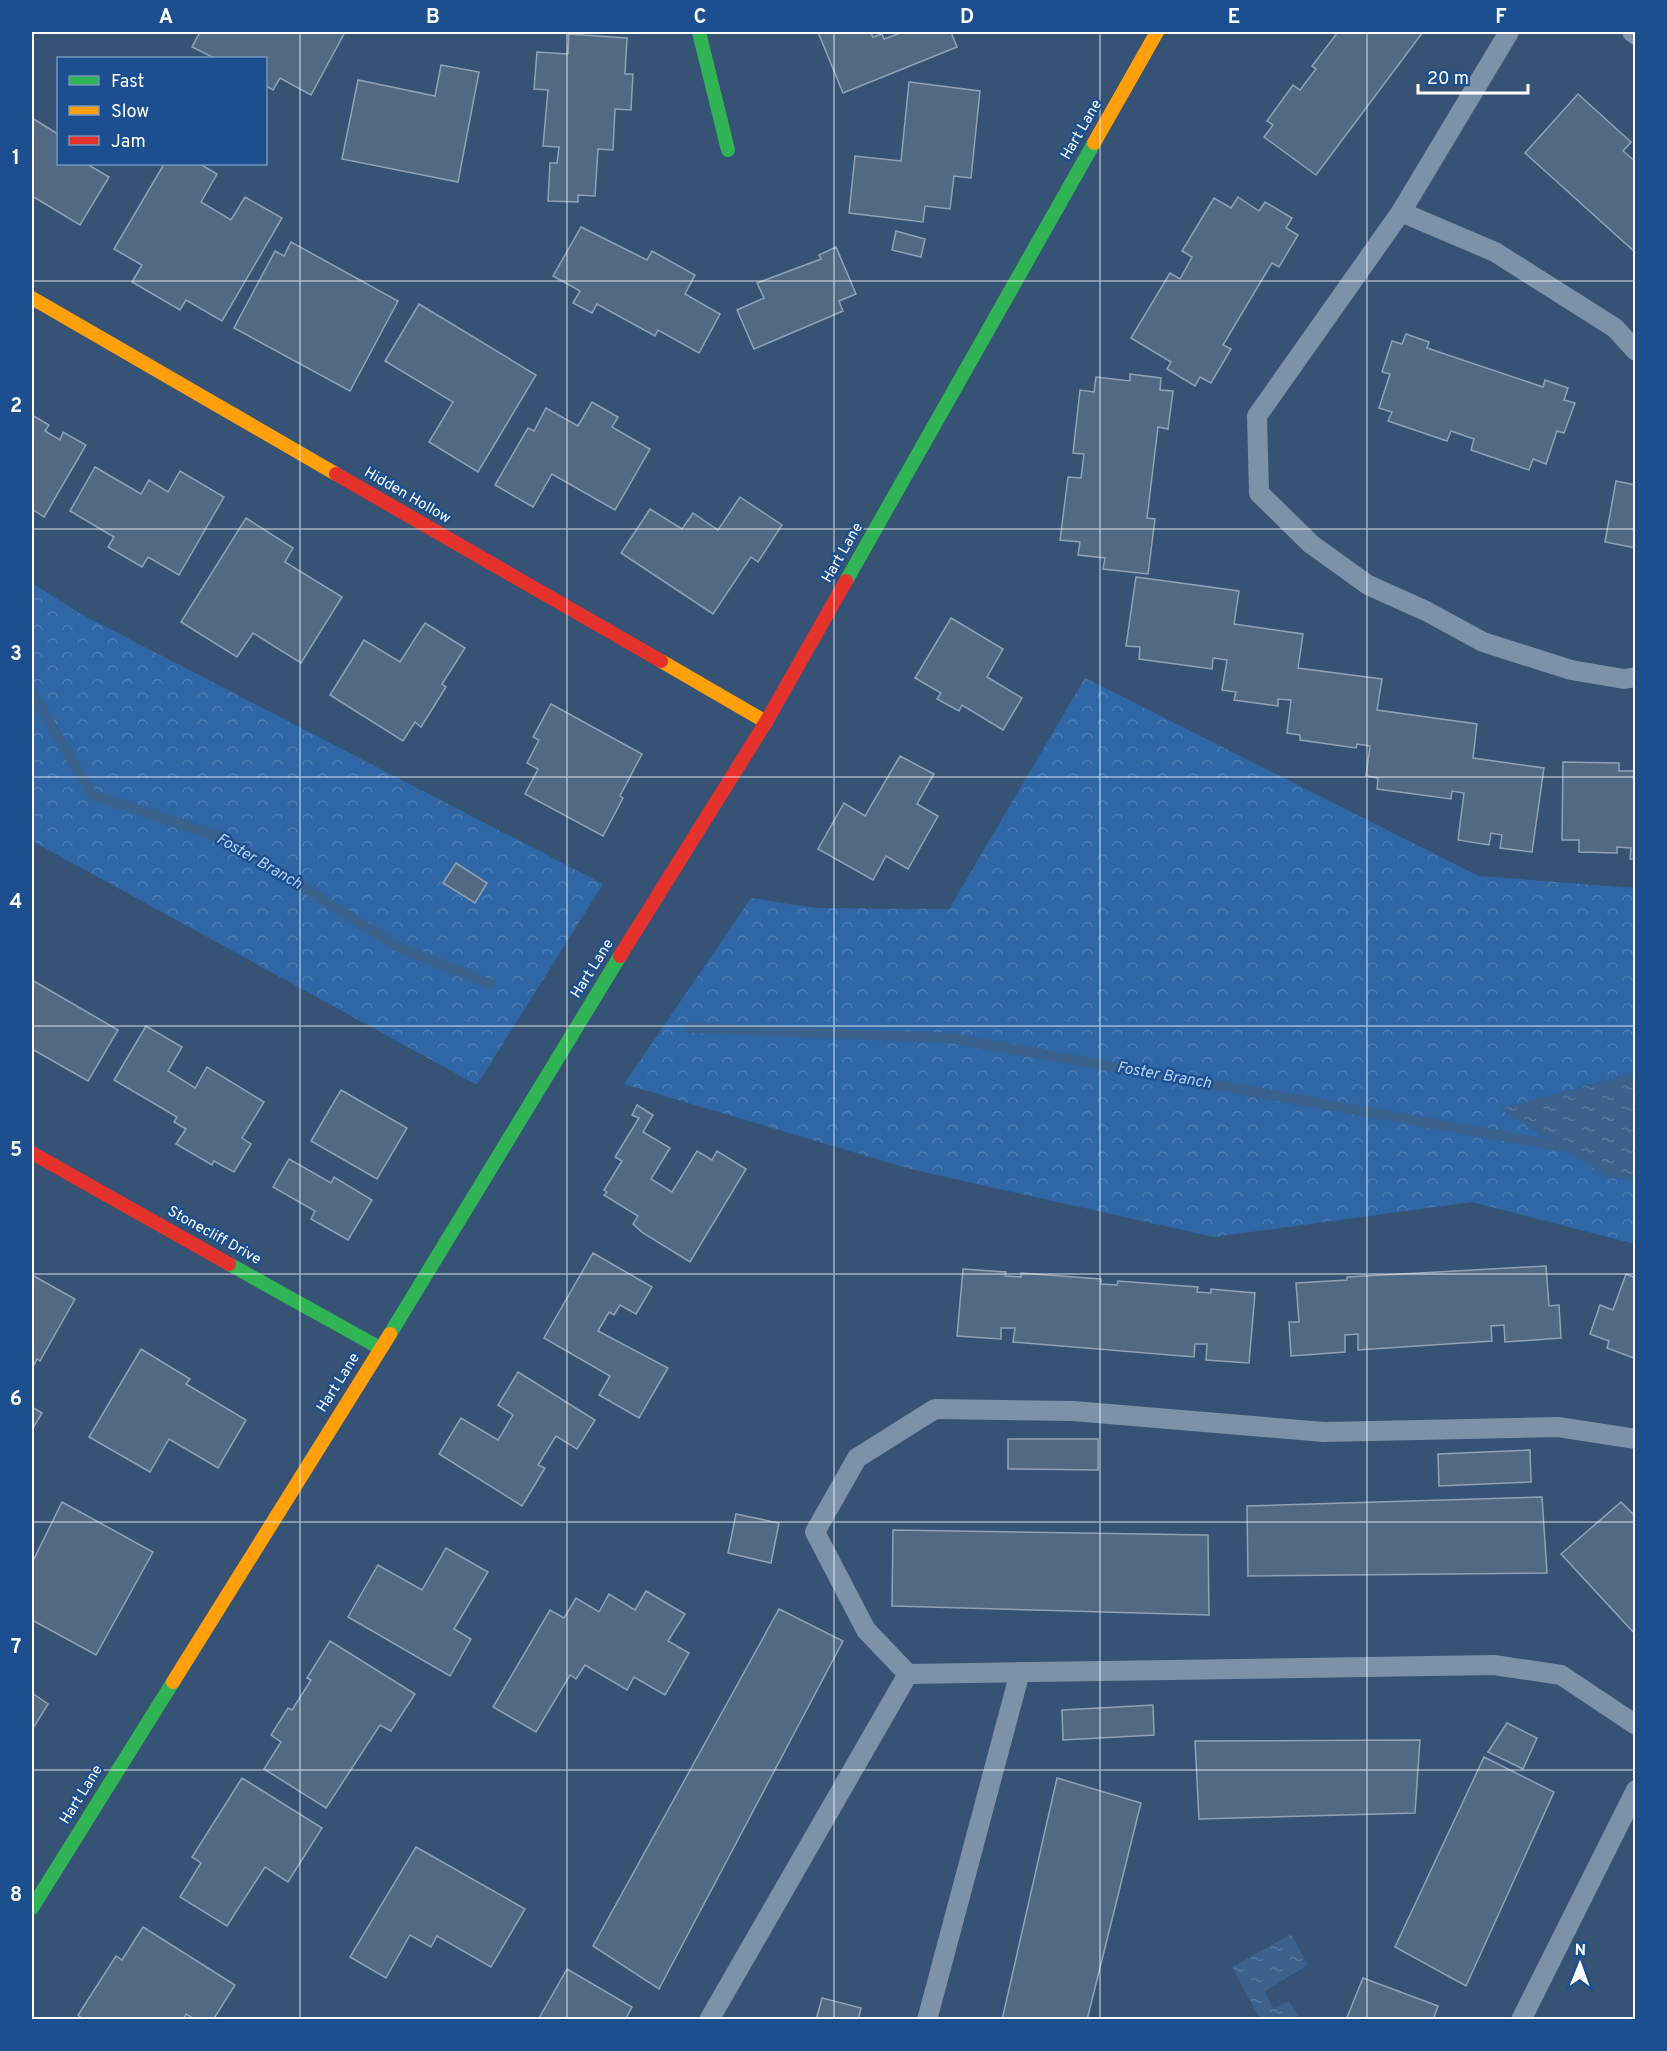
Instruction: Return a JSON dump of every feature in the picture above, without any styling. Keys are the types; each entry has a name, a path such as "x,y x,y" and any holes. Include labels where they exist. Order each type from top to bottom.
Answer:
{"street":[{"path":"699,32 728,150"},
{"name":"Hart Lane","path":"32,1908 766,722 1157,32"},
{"name":"Hidden Hollow","path":"32,298 766,722"},
{"name":"Stonecliff Drive","path":"32,1153 380,1348"}],"lane":[{"path":"1509,32 1401,212 1257,416 1259,493 1311,544 1368,585 1426,611 1483,642 1571,670 1624,679 1635,677"},
{"path":"1632,32 1635,35"},
{"path":"1401,212 1495,252 1615,328 1635,351"},
{"path":"1635,1439 1558,1427 1324,1432 1073,1411 935,1409 857,1458 815,1532 867,1630 908,1674 1494,1665 1561,1675 1635,1725"},
{"path":"927,2019 1020,1672"},
{"path":"709,2019 908,1674"},
{"path":"1521,2019 1635,1790"}],"green space":[{"path":"32,583 81,614 603,884 477,1085 32,841"},
{"path":"1085,678 1479,876 1635,888 1635,1073 1500,1109 1607,1176 1635,1181 1635,1244 1472,1202 1214,1237 910,1169 624,1084 751,898 815,908 949,909"}],"water":[{"path":"1635,1073 1635,1181 1607,1176 1500,1109"},
{"path":"1291,1934 1308,1965 1265,1991 1273,2009 1289,2001 1300,2019 1260,2019 1232,1967"}],"building":[{"path":"200,32 345,32 311,95 280,78 273,90 267,87 267,57 212,57 192,47"},
{"path":"818,32 870,32 873,37 882,34 884,39 903,32 951,32 957,47 843,93"},
{"path":"1338,32 1423,32 1316,175 1264,137 1273,125 1267,121 1293,85 1300,90 1316,69 1312,66"},
{"path":"569,34 627,38 625,74 633,74 631,110 615,109 613,150 598,149 595,196 578,195 578,202 548,201 550,163 557,163 559,147 543,146 548,90 534,89 537,52 568,54"},
{"path":"441,65 479,72 458,182 342,159 358,80 435,96"},
{"path":"909,82 980,91 971,178 954,176 950,209 925,206 923,222 849,213 855,156 901,161"},
{"path":"1578,94 1631,142 1623,151 1636,162 1636,253 1525,153"},
{"path":"32,118 57,133 57,165 89,165 109,177 80,225 32,196"},
{"path":"163,165 202,165 217,174 201,202 231,220 245,197 282,218 222,321 186,300 180,310 132,282 142,265 114,249"},
{"path":"1238,197 1259,211 1265,202 1292,218 1286,228 1298,235 1279,267 1272,263 1223,345 1231,349 1211,383 1200,377 1195,386 1167,369 1171,362 1131,338 1170,273 1180,279 1192,257 1182,251 1214,198 1231,208"},
{"path":"581,227 647,260 652,251 695,275 685,294 720,314 699,353 658,330 655,336 597,304 592,313 573,303 580,291 553,276"},
{"path":"896,231 925,239 921,257 892,250"},
{"path":"291,242 398,301 350,391 234,328 275,251 284,256"},
{"path":"836,247 856,294 839,301 843,311 754,349 737,310 764,298 757,283 821,259 819,255"},
{"path":"419,304 536,375 478,472 429,442 453,402 385,361"},
{"path":"1406,334 1429,342 1427,348 1543,387 1545,380 1568,388 1564,400 1575,403 1564,433 1557,431 1546,464 1533,459 1529,470 1471,450 1474,439 1451,431 1447,441 1388,421 1392,412 1379,408 1390,374 1382,372 1392,341 1402,344"},
{"path":"1130,374 1161,378 1160,390 1173,391 1168,429 1158,427 1147,518 1155,519 1148,574 1103,569 1105,558 1078,555 1080,542 1060,540 1068,477 1081,478 1084,454 1073,453 1080,390 1094,392 1096,377 1130,381"},
{"path":"592,402 618,417 612,427 650,449 615,510 552,474 533,507 495,485 528,428 534,431 546,408 578,426"},
{"path":"32,415 49,425 45,431 60,440 63,432 86,445 44,517 32,509"},
{"path":"95,467 141,494 149,480 168,492 180,471 224,497 179,575 148,557 142,567 108,547 114,537 70,511"},
{"path":"1616,481 1636,485 1636,548 1605,542"},
{"path":"740,497 782,525 758,562 751,557 713,614 621,553 650,509 682,529 693,513 718,530"},
{"path":"246,518 293,548 285,562 342,597 301,663 253,633 237,657 181,622"},
{"path":"1136,577 1239,591 1234,624 1303,634 1298,668 1382,679 1377,710 1477,724 1473,758 1544,768 1532,852 1500,848 1502,835 1491,833 1489,845 1458,840 1464,793 1452,791 1451,799 1377,789 1378,778 1366,776 1370,746 1357,744 1356,748 1300,740 1300,735 1287,733 1291,700 1278,699 1278,706 1234,700 1236,692 1222,690 1227,660 1213,658 1212,669 1139,659 1140,647 1126,646"},
{"path":"951,618 1003,649 987,677 1022,698 1003,730 962,705 959,711 937,699 941,693 915,678"},
{"path":"425,623 465,648 442,684 446,687 421,727 415,722 403,741 330,695 364,640 400,662"},
{"path":"551,704 642,754 620,796 623,798 603,836 525,794 538,769 527,763 539,740 533,737"},
{"path":"900,756 934,774 917,804 938,816 908,869 886,856 873,880 818,849 844,803 865,816"},
{"path":"1563,762 1619,763 1619,771 1636,771 1636,859 1630,859 1631,848 1617,847 1617,853 1579,852 1579,840 1562,840"},
{"path":"456,863 487,883 475,903 443,883"},
{"path":"32,980 118,1030 88,1081 32,1049"},
{"path":"146,1026 182,1047 168,1071 195,1088 207,1067 264,1102 242,1138 251,1144 234,1172 214,1161 212,1165 176,1144 186,1129 174,1122 177,1117 114,1080"},
{"path":"341,1090 407,1128 377,1179 311,1141"},
{"path":"637,1105 653,1115 643,1132 670,1148 651,1179 672,1192 697,1151 712,1160 717,1151 746,1169 690,1262 643,1233 633,1224 638,1216 604,1195 607,1192 604,1190 622,1161 615,1157 639,1118 632,1115"},
{"path":"289,1159 331,1183 334,1177 372,1200 348,1240 311,1219 315,1211 273,1187"},
{"path":"593,1253 652,1287 636,1314 620,1305 614,1315 609,1312 598,1331 668,1368 639,1418 599,1395 610,1376 544,1338"},
{"path":"1546,1266 1549,1306 1559,1305 1561,1338 1505,1342 1504,1325 1491,1326 1492,1341 1358,1350 1358,1334 1345,1335 1345,1352 1291,1356 1289,1322 1299,1322 1296,1283 1347,1280 1347,1277"},
{"path":"963,1269 1006,1272 1005,1276 1021,1277 1021,1273 1101,1279 1101,1284 1117,1285 1118,1281 1198,1287 1197,1292 1211,1293 1211,1289 1255,1293 1249,1363 1206,1360 1207,1344 1195,1344 1194,1357 1013,1342 1015,1328 1001,1328 1001,1339 957,1336"},
{"path":"1626,1274 1636,1278 1636,1359 1607,1348 1609,1341 1590,1334 1600,1305 1613,1310"},
{"path":"32,1275 75,1299 40,1361 37,1359 32,1369"},
{"path":"141,1349 190,1379 186,1384 246,1420 218,1468 169,1439 150,1472 89,1437"},
{"path":"518,1372 595,1420 577,1449 556,1436 538,1465 545,1468 522,1506 439,1454 461,1418 498,1440 513,1415 498,1405"},
{"path":"32,1407 42,1413 32,1430"},
{"path":"1008,1439 1098,1439 1098,1470 1008,1469"},
{"path":"1530,1450 1531,1482 1439,1486 1438,1454"},
{"path":"1542,1497 1547,1573 1248,1576 1247,1506"},
{"path":"62,1502 153,1552 96,1655 32,1620 32,1563"},
{"path":"1621,1502 1636,1517 1636,1635 1561,1554"},
{"path":"736,1514 779,1523 771,1563 728,1553"},
{"path":"893,1530 1208,1535 1209,1615 892,1606"},
{"path":"446,1548 488,1572 454,1629 471,1639 450,1676 348,1617 378,1565 422,1590"},
{"path":"646,1591 685,1614 668,1641 689,1653 665,1695 634,1677 627,1690 585,1665 576,1679 570,1675 536,1732 493,1707 550,1610 564,1618 576,1598 599,1612 609,1594 635,1610"},
{"path":"779,1609 843,1641 659,1989 593,1946"},
{"path":"330,1641 415,1694 391,1731 380,1725 326,1808 264,1769 281,1742 271,1735 288,1708 292,1710 311,1680 307,1678"},
{"path":"32,1693 48,1704 32,1730"},
{"path":"1153,1705 1154,1735 1063,1740 1062,1710"},
{"path":"1507,1723 1537,1738 1523,1769 1488,1752"},
{"path":"1420,1740 1415,1813 1199,1819 1195,1741"},
{"path":"1484,1757 1554,1792 1466,1986 1395,1947"},
{"path":"242,1778 322,1828 288,1882 265,1867 227,1926 180,1897 201,1863 192,1857"},
{"path":"1057,1778 1141,1803 1087,2020 1002,2020"},
{"path":"416,1847 525,1909 491,1967 437,1936 431,1947 410,1935 386,1978 350,1957"},
{"path":"143,1927 235,1985 213,2020 196,2020 186,2014 183,2020 84,2020 78,2015 116,1956 122,1960"},
{"path":"567,1969 632,2007 625,2020 538,2020"},
{"path":"1363,1978 1438,2006 1433,2020 1346,2020"},
{"path":"822,1998 861,2008 858,2020 816,2020"}],"waterway":[{"name":"Foster Branch","path":"32,693 93,795 226,839 398,947 491,984"},
{"name":"Foster Branch","path":"689,1028 951,1038 1570,1148"}],"traffic: fast":[{"path":"699,32 728,150"},
{"path":"846,581 1094,143"},
{"path":"390,1334 620,956"},
{"path":"229,1264 380,1348"},
{"path":"32,1908 173,1682"}],"traffic: slow":[{"path":"1094,143 1157,32"},
{"path":"32,298 336,474"},
{"path":"661,661 766,722"},
{"path":"173,1682 390,1334"}],"traffic: jam":[{"path":"336,474 661,661"},
{"path":"620,956 766,722 846,581"},
{"path":"32,1153 229,1264"}]}
